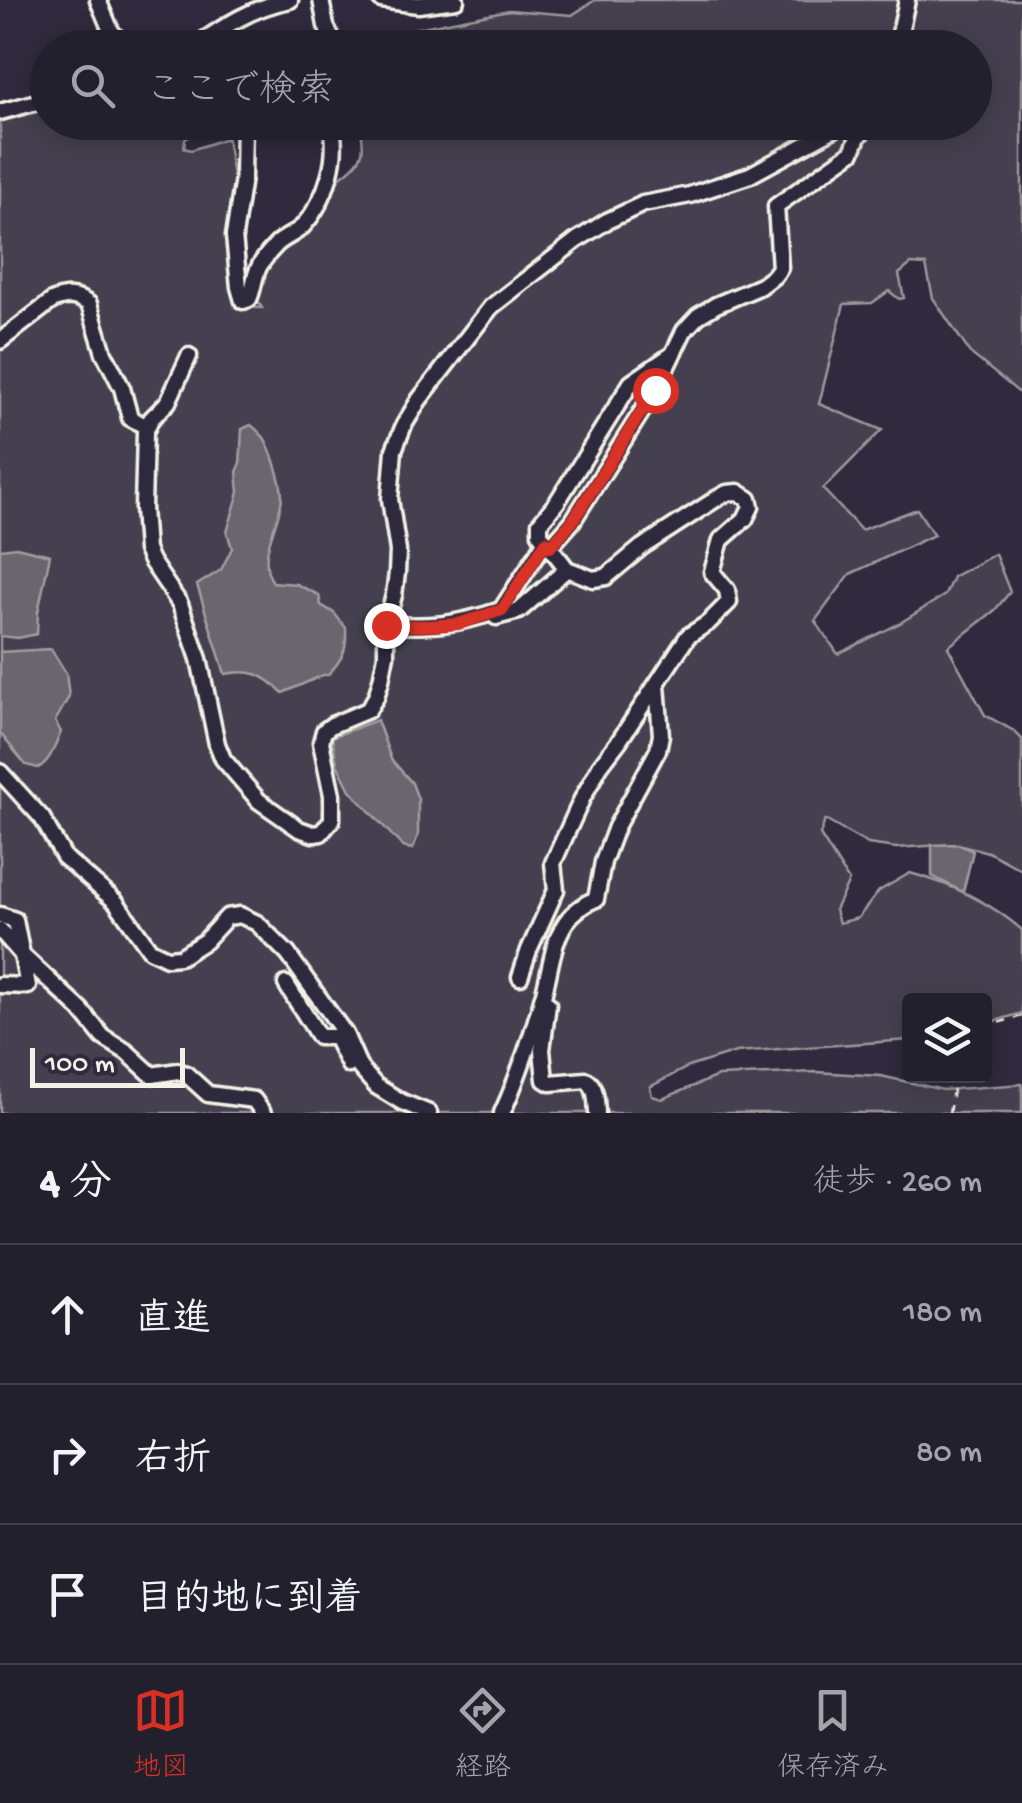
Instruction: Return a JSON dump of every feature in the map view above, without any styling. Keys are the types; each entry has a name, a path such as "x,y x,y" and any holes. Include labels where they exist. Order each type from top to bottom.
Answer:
{"street":[{"path":"98,0 111,30"},
{"path":"220,30 236,19 290,0"},
{"path":"322,0 328,30"},
{"path":"382,0 418,5 456,0"},
{"path":"900,30 906,0"},
{"path":"0,112 30,104"},
{"path":"244,140 243,178 234,236 243,301 252,293 258,266 278,242 300,229 312,215 335,152 335,140"},
{"path":"189,356 168,402 151,419 145,432 146,550 180,604 199,659 223,760 259,800 299,829 322,833 332,820 332,795 321,742 324,732 368,710 376,697 386,655 386,625 397,562 390,498 394,450 404,424 420,400 491,307 606,220 643,204 690,196 750,175 814,140"},
{"path":"386,625 458,624 502,610 548,544 572,522 655,390 684,331 698,316 761,286 780,268 776,206 852,152 857,140"},
{"path":"0,341 52,301 72,296 83,300 89,304 130,418 147,427"},
{"path":"520,976 556,890 553,863 600,766 620,742 688,636 708,624 729,602 727,590 712,572 721,540 751,507 749,500 738,492 716,499 642,547 606,577 593,580 567,568 540,534 540,524 630,382 670,356"},
{"path":"491,613 497,618 519,611 567,568"},
{"path":"502,1113 542,1000 560,934 568,920 596,899 603,862 616,827 658,750 661,735 656,684"},
{"path":"0,772 42,818 64,857 116,902 150,950 166,958 180,957 206,941 227,917 240,915 257,923 288,954 345,1034 360,1068 376,1086 429,1113"},
{"path":"0,915 15,920 28,986 0,985"},
{"path":"0,930 103,1037 128,1052 152,1075 178,1071 208,1094 254,1100 264,1113"},
{"path":"286,984 319,1038 335,1037 350,1066 360,1068"},
{"path":"542,1000 548,1004 542,1050 545,1080 591,1083 597,1113"}],"path":[{"path":"992,1025 1022,1016"},
{"path":"949,1113 954,1083"}],"shaded area":[{"path":"595,0 1022,0 1022,395 970,353 933,298 926,265 911,264 899,274 904,298 899,299 889,291 872,303 844,304 819,404 882,430 823,489 861,530 917,509 934,535 850,574 815,621 838,654 945,595 953,577 995,554 1010,592 995,610 948,647 985,715 1022,739 1022,870 988,852 958,844 896,848 868,844 825,820 820,835 849,881 835,910 839,923 858,918 879,891 910,873 969,895 1022,930 1022,1013 992,1022 992,993 902,993 902,1040 736,1052 688,1067 650,1087 652,1096 662,1099 718,1076 816,1072 881,1076 943,1090 1022,1084 1022,1113 0,1113 0,118 30,109 30,140 185,140 184,148 191,150 227,140 233,176 238,181 235,307 262,308 254,295 260,273 306,211 359,160 363,140 992,140 992,30 408,30 509,10 572,15"},
{"path":"251,425 267,443 282,492 267,552 268,572 273,582 296,584 319,595 321,605 346,628 343,654 328,675 283,693 257,674 225,674 197,585 221,570 232,548 227,532 239,492 242,429"},
{"path":"16,547 50,555 37,634 18,638 0,636 0,549"},
{"path":"51,649 66,673 69,697 55,721 61,732 55,747 38,768 26,765 0,733 0,652"},
{"path":"377,720 391,759 412,783 418,799 418,835 413,849 403,847 350,790 337,764 332,737"},
{"path":"958,844 973,851 963,892 932,876 932,845"}],"route":[{"path":"386,625 458,624 502,610 546,542 550,547 572,522 655,390"}]}
